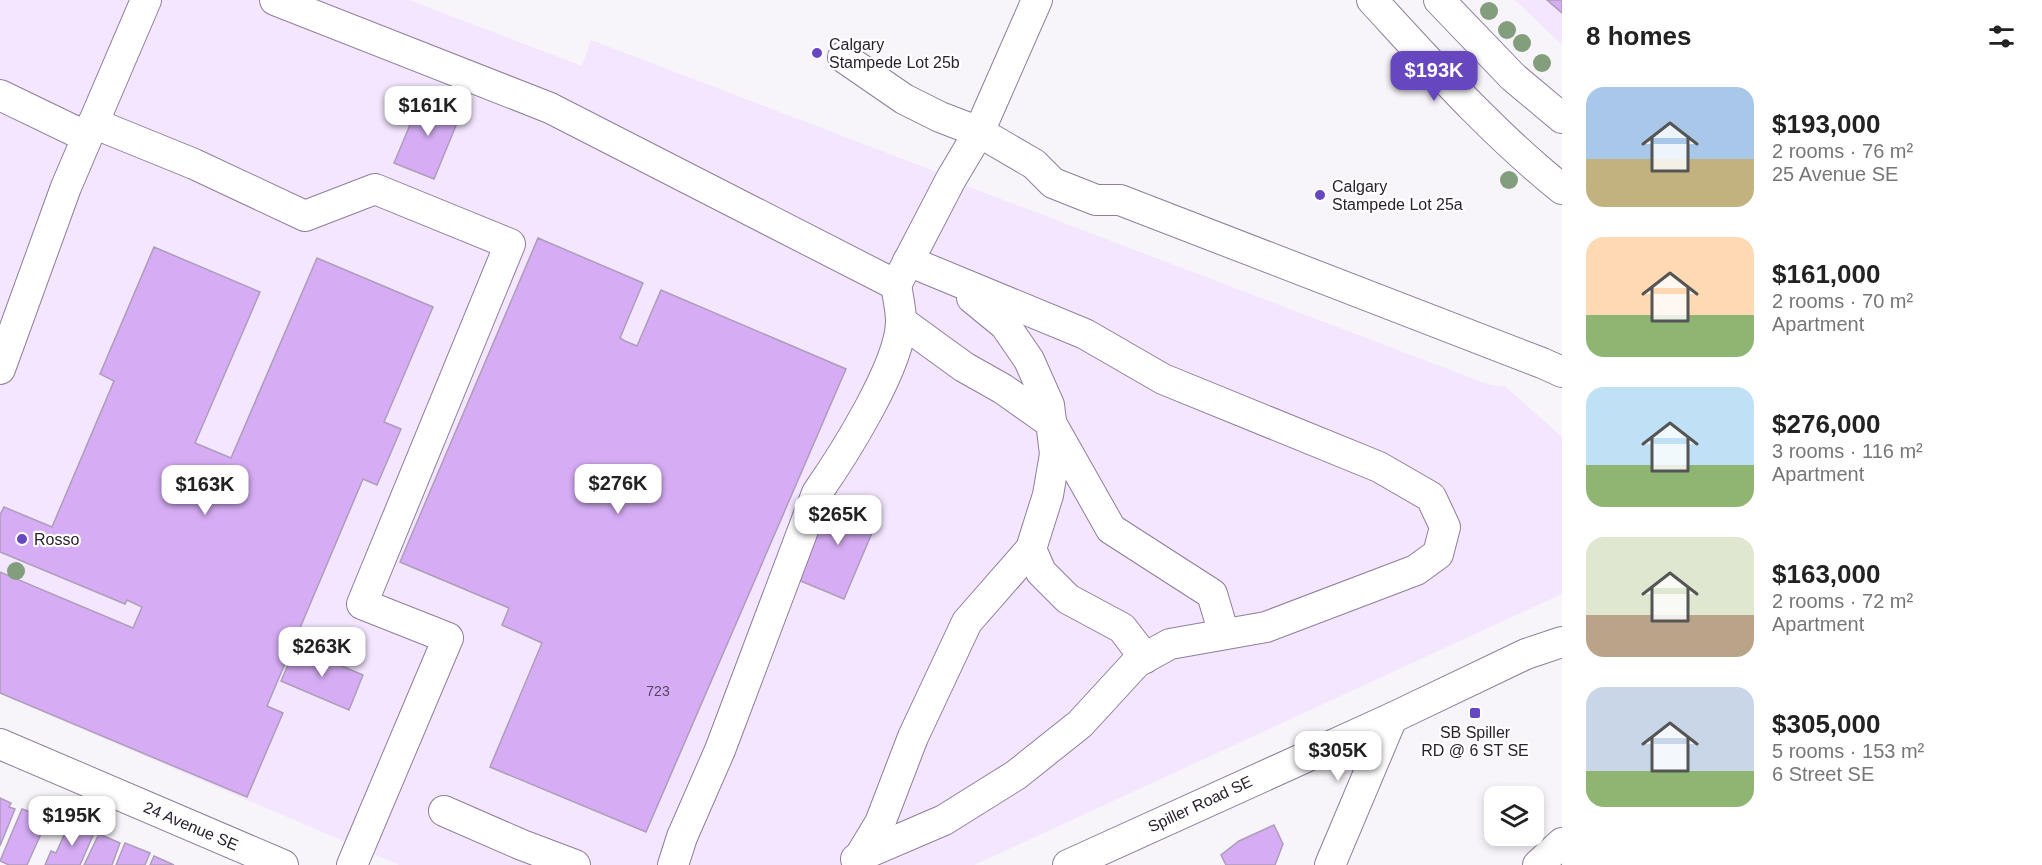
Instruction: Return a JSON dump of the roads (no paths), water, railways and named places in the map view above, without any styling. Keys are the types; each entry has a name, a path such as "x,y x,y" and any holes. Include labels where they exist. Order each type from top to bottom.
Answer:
{"street":[{"path":"0,369 66,187 146,0"},
{"path":"275,0 550,108 902,273 949,278 1084,334 1163,379 1379,467 1431,497 1445,527 1438,554 1416,570 1266,627 1170,644 1137,662 1080,724 1016,776 944,820 852,860"},
{"path":"673,865 682,837 720,750 817,493 839,461 872,403 896,352 902,322 902,273 951,179 979,132 1037,0"},
{"path":"1372,0 1461,97 1534,166 1562,189"},
{"path":"1439,0 1513,77 1562,118"},
{"path":"843,57 904,99 940,117 979,132 1034,164 1053,183 1096,200 1120,200 1562,372"},
{"path":"0,95 90,130 194,164 305,216 375,189 510,244 362,604 447,638 352,865"},
{"path":"852,860 880,823 914,738 967,622 1031,549 1048,495 1055,454 1049,405 1029,360 1005,325 949,278"},
{"path":"902,322 964,367 1003,389 1051,423 1111,529 1212,594 1224,634"},
{"path":"1031,549 1041,572 1068,599 1122,628 1145,658"},
{"name":"Spiller Road SE","path":"1068,865 1392,718 1526,654 1562,642"},
{"path":"1330,865 1392,718"},
{"name":"24 Avenue SE","path":"0,744 283,865"},
{"path":"444,811 574,865"},
{"path":"1538,865 1562,843"}],"place":[{"name":"Calgary Stampede Lot 25b","path":"817,53"},
{"name":"Calgary Stampede Lot 25a","path":"1320,195"},
{"name":"Rosso","path":"22,539"},
{"name":"SB Spiller RD @ 6 ST SE","path":"1475,713"}]}
